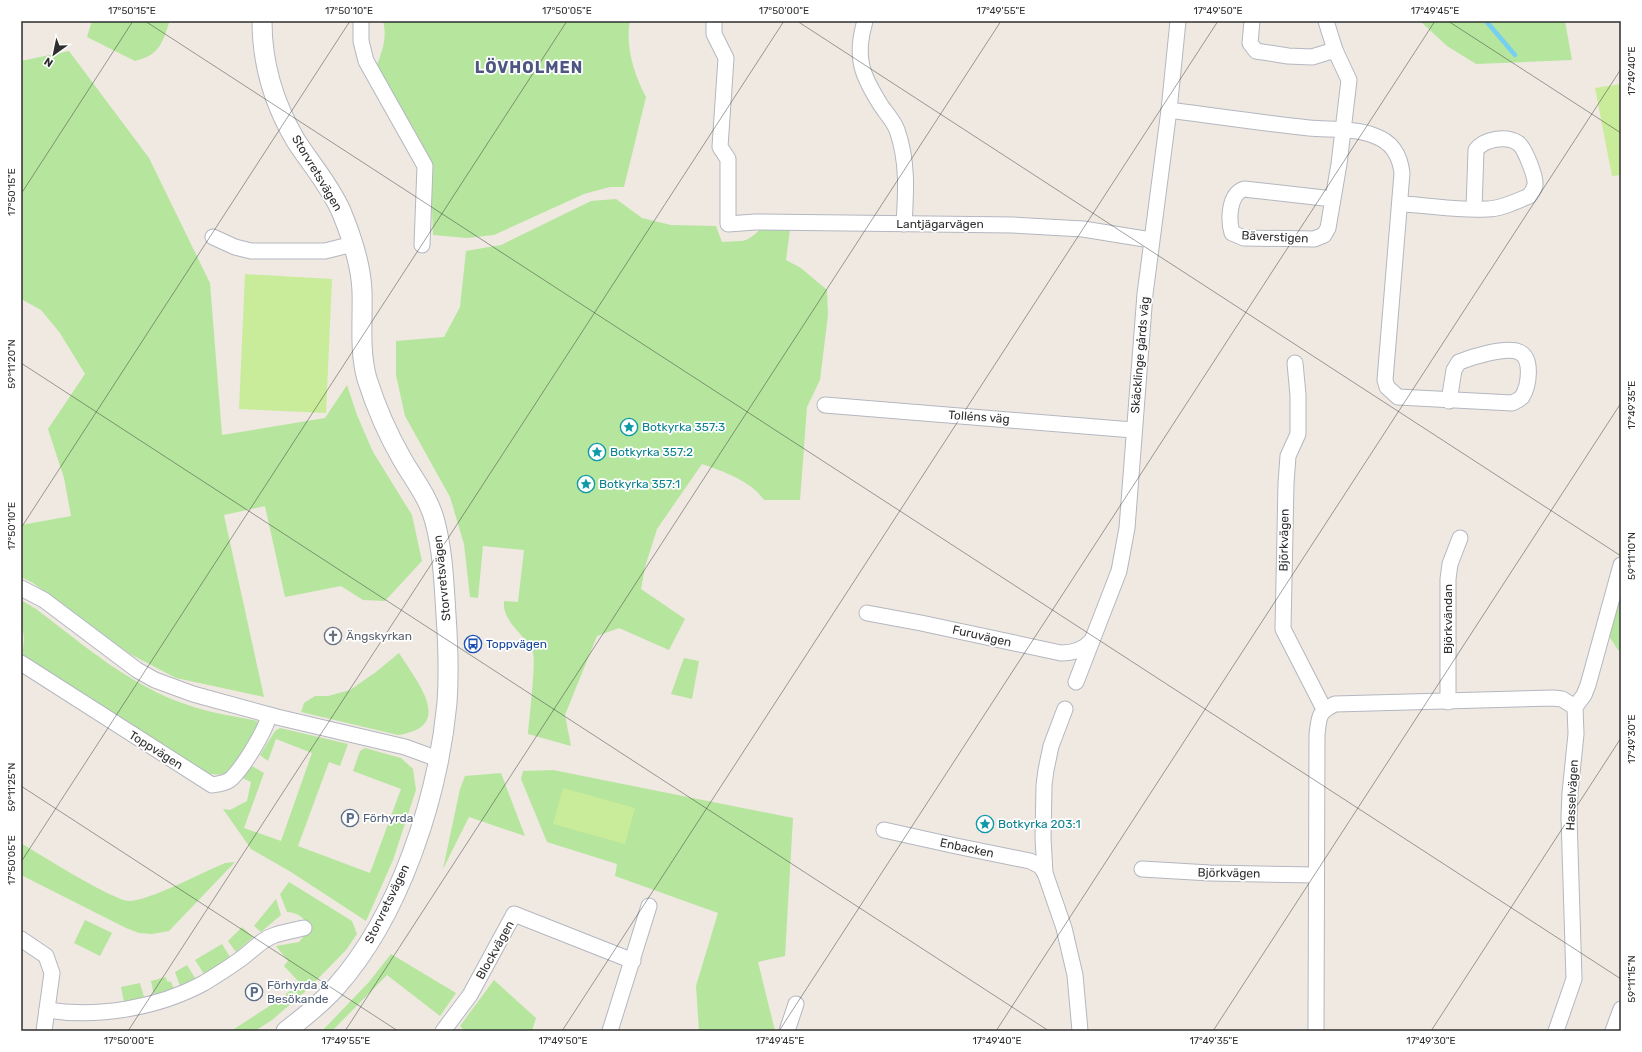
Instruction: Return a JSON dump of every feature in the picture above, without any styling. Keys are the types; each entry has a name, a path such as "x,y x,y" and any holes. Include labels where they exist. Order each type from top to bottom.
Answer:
{"street":[{"name":"Storvretsvägen","path":"262,21 266,71 275,97 296,140 340,209 353,244 362,286 363,343 366,374 384,427 428,499 436,523 444,576 448,630 447,704 438,759 427,807 413,849 374,934 335,988 286,1031"},
{"path":"361,21 361,41 366,61 425,166 422,245"},
{"name":"Lantjägarvägen","path":"714,21 714,34 726,58 720,147 728,160 728,224 755,222 1013,225 1084,230 1152,240"},
{"path":"865,21 862,32 860,57 864,76 896,128 904,155 906,182 904,224"},
{"name":"Skäcklinge gårds väg","path":"1076,682 1111,594 1123,552 1129,506 1133,430 1152,240 1170,110 1178,21"},
{"path":"1252,21 1250,43 1256,51 1288,56 1312,57 1335,50"},
{"name":"Bäverstigen","path":"1326,21 1335,50 1349,80 1343,131 1333,199 1328,228 1319,238 1244,238 1232,233 1231,209 1234,197 1238,191 1244,189 1333,199"},
{"path":"1170,110 1375,135 1392,148 1398,155 1402,168 1384,380 1387,387 1398,397 1449,401 1506,404 1519,400 1525,391 1528,376 1526,359 1524,354 1514,350 1498,352 1459,362 1454,370 1449,401"},
{"path":"1400,204 1474,209 1488,209 1529,196 1535,184 1534,176 1523,148 1518,143 1510,140 1493,140 1480,144 1476,150 1474,209"},
{"path":"213,237 235,247 251,251 325,251 353,244"},
{"name":"Björkvägen","path":"1295,363 1298,395 1298,434 1288,456 1286,483 1283,629 1324,709"},
{"name":"Tolléns väg","path":"825,405 1133,430"},
{"name":"Björkvändan","path":"1448,702 1448,579 1450,564 1460,538"},
{"path":"1316,1031 1317,735 1319,717 1324,709 1335,704 1553,698 1562,699 1575,707 1584,695 1588,685 1621,565"},
{"path":"21,588 44,600 137,670 155,680 193,694 269,715 405,746 438,759"},
{"name":"Furuvägen","path":"867,613 922,623 1061,653 1070,653 1086,647 1093,639"},
{"name":"Toppvägen","path":"21,663 212,785 232,778 244,763 267,725 269,715"},
{"name":"Hasselvägen","path":"1556,1031 1574,979 1569,817 1576,734 1575,707"},
{"name":"Enbacken","path":"1045,873 1043,838 1044,785 1051,746 1065,709"},
{"name":"Enbacken","path":"884,830 1030,860 1040,866 1045,873 1052,891 1071,952 1078,993 1080,1031"},
{"name":"Björkvägen","path":"1142,869 1210,873 1302,873 1316,875"},
{"path":"610,1031 649,906"},
{"name":"Blockvägen","path":"443,1031 470,995 514,914 633,961"},
{"path":"47,1010 68,1014 104,1012 150,1004 179,994 203,983 237,962 264,940 275,935 304,928"},
{"path":"21,939 46,956 52,973 44,1031"},
{"path":"787,1031 796,1004"},
{"path":"1613,1031 1621,1009"}],"green space":[{"path":"92,21 169,21 169,23 158,48 149,56 135,61 87,37"},
{"path":"383,21 630,21 629,40 634,70 646,97 624,187 610,187 584,194 494,235 467,238 433,235 430,160 375,70 385,34"},
{"path":"1420,21 1565,21 1572,60 1476,64 1447,46"},
{"path":"69,51 149,158 210,283 222,435 325,418 347,385 357,415 373,452 412,515 422,561 385,601 363,600 341,586 285,597 265,506 224,515 264,697 176,678 130,654 33,583 21,577 21,525 71,516 64,478 48,429 85,374 60,333 41,310 21,299 21,61"},
{"path":"1621,84 1621,175 1612,176 1595,88"},
{"path":"616,199 642,218 671,225 716,226 722,242 748,239 763,227 790,229 786,260 801,268 827,290 828,315 820,380 807,407 800,500 764,500 752,487 744,482 702,464 657,529 645,567 641,589 685,619 669,650 619,628 597,636 565,715 571,746 528,734 533,679 533,653 530,646 510,622 504,609 504,601 518,602 524,550 483,546 478,598 470,597 464,544 450,497 405,416 396,375 396,341 444,337 460,307 466,251 501,245 591,201"},
{"path":"245,274 332,279 326,413 239,409"},
{"path":"1621,595 1621,654 1608,635"},
{"path":"21,600 36,609 108,663 147,687 167,697 196,708 257,721 259,727 234,765 229,770 220,774 203,772 24,658 24,635 21,629"},
{"path":"399,653 415,677 427,702 429,713 425,723 415,730 398,735 301,712 304,703 315,696 328,696 350,690 376,672"},
{"path":"684,658 699,661 692,699 671,694"},
{"path":"280,728 348,744 340,766 329,762 298,846 370,873 401,789 353,771 360,751 365,748 401,758 413,769 416,790 393,860 366,921 291,872 251,849 223,809 230,810 247,801 251,782 242,778 252,766 264,773 244,828 281,841 312,753 276,739 268,761 260,755 275,731"},
{"path":"553,770 793,818 785,956 758,962 775,1031 699,1031 696,986 718,913 615,876 617,864 547,842 521,779 523,771"},
{"path":"501,773 525,836 469,817 443,869 460,789 465,776"},
{"path":"563,788 635,808 625,844 553,824"},
{"path":"21,843 93,886 121,899 129,901 138,900 149,896 225,863 235,862 169,931 152,934 139,933 126,928 21,875"},
{"path":"289,882 352,921 357,934 346,950 307,990 272,1020 255,1031 231,1031 282,998 299,982 284,966 288,961 276,946 299,942 311,928 301,917 287,912 280,894"},
{"path":"276,899 281,915 261,932 254,926"},
{"path":"85,920 112,933 100,956 74,943"},
{"path":"242,927 253,937 236,952 228,941"},
{"path":"222,944 230,957 204,974 195,960"},
{"path":"391,954 456,993 440,1016 387,975 332,1031 322,1031 369,982"},
{"path":"187,965 195,978 180,986 175,972"},
{"path":"166,977 167,981 171,982 174,989 154,996 151,981"},
{"path":"494,980 536,1018 532,1031 465,1031 460,1026"},
{"path":"140,983 144,997 124,1002 121,987"}],"waterway":[{"path":"1486,21 1515,55"}],"place":[{"name":"Botkyrka 357:3","path":"629,427"},
{"name":"Botkyrka 357:2","path":"597,452"},
{"name":"Botkyrka 357:1","path":"586,484"},
{"name":"Ängskyrkan","path":"333,636"},
{"name":"Toppvägen","path":"473,644"},
{"name":"Förhyrda","path":"350,818"},
{"name":"Botkyrka 203:1","path":"985,824"},
{"name":"Förhyrda & Besökande","path":"254,992"}],"district":[{"name":"LÖVHOLMEN","path":"529,67"}]}
